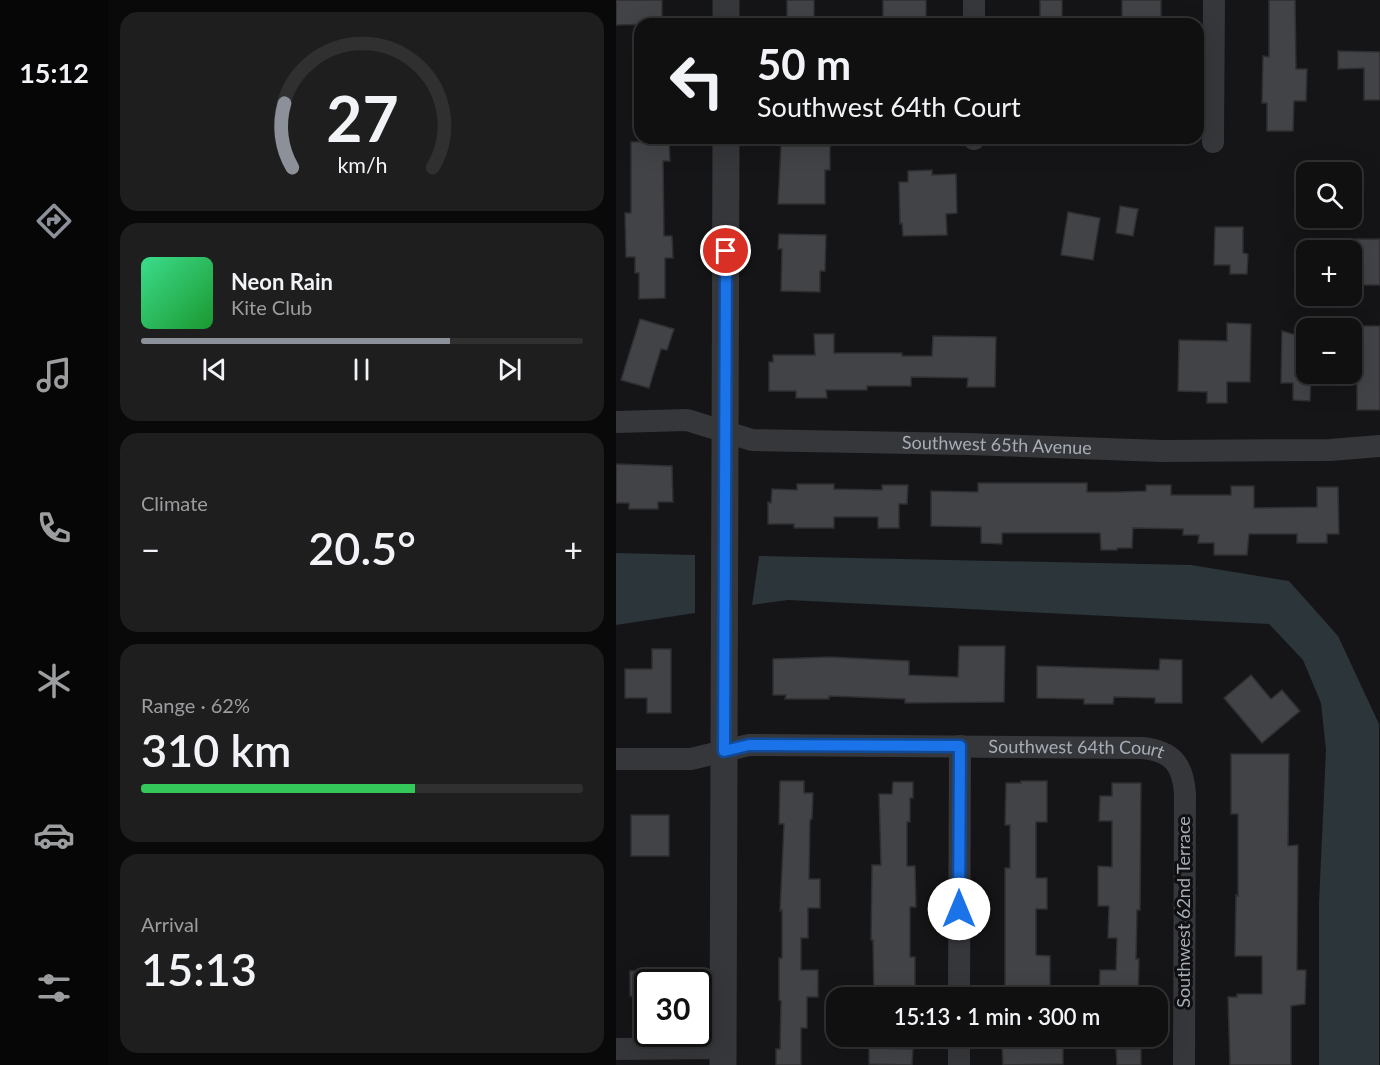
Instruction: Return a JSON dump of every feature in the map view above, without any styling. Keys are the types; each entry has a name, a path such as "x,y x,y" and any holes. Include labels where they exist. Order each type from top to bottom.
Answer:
{"street":[{"path":"726,0 726,18"},
{"path":"974,0 974,18"},
{"path":"1213,142 1214,0"},
{"path":"616,1049 723,1057 726,144"},
{"name":"Southwest 65th Avenue","path":"616,422 687,420 752,440 1162,451 1309,450 1380,446"},
{"name":"Southwest 64th Court","path":"616,759 691,759 749,745 1142,748 1161,751 1174,760"},
{"path":"959,987 960,746"},
{"name":"Southwest 62nd Terrace","path":"1174,760 1182,777 1185,794 1184,1065"},
{"path":"959,1047 959,1065"}],"shaded area":[{"path":"616,553 695,555 695,613 616,625"},
{"path":"759,556 1191,565 1289,581 1338,636 1379,724 1379,1065 1319,1065 1319,903 1326,750 1321,703 1303,660 1269,624 788,600 752,605"}],"building":[{"path":"616,0 662,0 662,18 634,18 634,25 616,25"},
{"path":"787,0 814,0 814,18 787,18"},
{"path":"883,0 926,0 926,18 883,18"},
{"path":"1040,0 1062,0 1062,18 1040,18"},
{"path":"1122,0 1161,0 1161,18 1122,18"},
{"path":"1269,0 1295,0 1296,69 1307,69 1306,101 1294,101 1293,131 1267,131 1267,103 1262,103 1263,56 1269,57"},
{"path":"1338,51 1380,52 1380,100 1364,100 1364,68 1338,69"},
{"path":"631,142 634,144 669,144 670,161 663,161 664,236 672,236 673,258 665,258 665,298 639,299 639,273 635,273 635,257 626,257 625,213 631,213"},
{"path":"781,146 830,146 830,170 825,170 825,204 778,204"},
{"path":"932,170 932,175 956,174 957,213 946,214 947,235 903,236 902,223 900,224 899,182 908,182 908,171"},
{"path":"1120,206 1138,209 1133,236 1116,233"},
{"path":"1068,212 1100,218 1093,260 1061,255"},
{"path":"1215,227 1243,227 1243,253 1248,254 1247,274 1230,274 1230,265 1214,265"},
{"path":"779,234 826,235 825,271 820,271 820,292 781,291 782,249 778,249"},
{"path":"1380,239 1380,285 1362,285 1362,240 1356,240"},
{"path":"640,319 674,329 667,350 661,349 649,388 621,380"},
{"path":"1227,323 1251,324 1250,382 1227,382 1227,403 1207,403 1207,392 1178,391 1179,340 1227,341"},
{"path":"1362,326 1380,326 1380,410 1357,410 1357,384 1362,384"},
{"path":"1282,331 1296,334 1296,384 1311,384 1310,401 1293,400 1293,383 1281,383"},
{"path":"814,334 834,334 834,353 902,353 902,356 932,356 933,336 996,337 995,387 967,387 968,378 911,377 911,386 867,386 867,390 826,390 827,398 796,398 796,391 769,391 769,362 773,362 773,355 815,355"},
{"path":"616,464 672,466 673,502 658,502 658,509 629,509 629,503 616,503"},
{"path":"978,483 1087,483 1087,492 1146,491 1146,485 1171,485 1171,495 1231,495 1231,486 1254,486 1254,508 1317,507 1317,487 1338,487 1339,534 1327,534 1327,543 1297,543 1297,534 1249,534 1247,555 1214,555 1214,543 1198,543 1199,535 1183,535 1183,529 1133,528 1132,548 1101,550 1100,533 1002,533 1002,544 981,543 981,527 931,526 931,491 978,492"},
{"path":"797,484 834,484 834,489 882,490 882,485 908,485 907,504 899,504 899,528 878,528 878,517 834,517 834,528 794,528 794,524 768,524 768,502 771,503 772,489 797,490"},
{"path":"959,646 1005,646 1004,702 905,703 905,699 829,696 829,699 785,699 786,695 773,695 773,659 830,657 909,661 909,675 958,677"},
{"path":"652,649 671,649 671,713 647,713 647,698 625,698 625,669 652,669"},
{"path":"1160,659 1182,660 1182,703 1155,703 1155,698 1114,697 1113,704 1084,704 1084,699 1037,698 1037,666 1159,670"},
{"path":"1251,675 1271,699 1282,690 1300,711 1262,743 1224,698"},
{"path":"1231,754 1289,754 1288,846 1298,845 1297,970 1306,970 1305,1004 1291,1006 1291,1065 1230,1065 1228,997 1237,997 1237,994 1262,994 1262,956 1235,956 1238,814 1231,814"},
{"path":"780,781 804,781 804,793 813,793 809,879 820,879 820,908 808,908 808,938 801,938 801,970 818,970 818,997 807,997 807,1028 801,1028 801,1065 776,1065 776,1049 780,1049 779,958 782,958 782,910 780,911 784,824 779,824"},
{"path":"1021,781 1047,781 1047,822 1036,822 1036,878 1047,878 1047,909 1036,909 1036,955 1050,956 1050,987 1005,987 1005,868 1010,868 1010,825 1005,825 1006,783 1021,783"},
{"path":"893,782 913,782 910,822 907,822 907,866 915,866 916,907 910,907 910,957 915,957 915,987 874,987 873,940 871,940 872,865 881,865 879,794 892,794"},
{"path":"1112,783 1141,783 1140,910 1137,910 1136,959 1139,959 1138,987 1099,987 1100,970 1116,970 1117,938 1108,938 1109,906 1098,906 1098,866 1112,867 1112,821 1099,821 1100,796 1112,796"},
{"path":"631,815 669,815 669,856 631,856"},
{"path":"630,971 634,971 634,996 630,996"},
{"path":"869,1048 913,1049 912,1065 869,1064"},
{"path":"1002,1048 1063,1048 1063,1064 1003,1065"},
{"path":"1116,1049 1141,1049 1141,1065 1117,1065"}],"route":[{"path":"726,251 724,751 749,745 960,746 959,909"}]}
